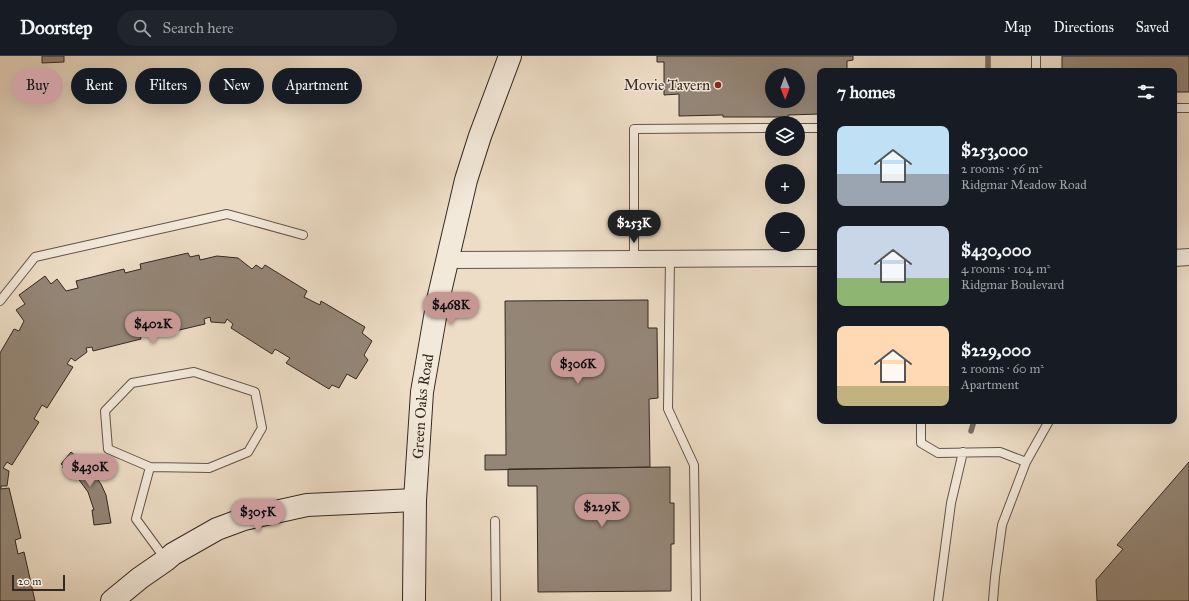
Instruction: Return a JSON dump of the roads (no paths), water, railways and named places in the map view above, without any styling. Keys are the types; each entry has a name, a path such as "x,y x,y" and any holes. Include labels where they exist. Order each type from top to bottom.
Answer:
{"main road":[{"name":"Green Oaks Road","path":"414,601 415,500 422,392 438,300 466,180 510,56"},
{"path":"112,601 173,554 217,529 244,519 307,505 415,500"}],"street":[{"path":"448,260 817,258"},
{"path":"1177,258 1189,258"}],"lane":[{"path":"1036,56 1036,68"},
{"path":"1177,108 1189,108"},
{"path":"634,258 634,129 765,128"},
{"path":"805,128 817,128"},
{"path":"0,301 35,256 227,214 303,235"},
{"path":"670,258 668,409 694,465 696,601"},
{"path":"194,372 255,392 262,428 248,452 209,468 150,467 108,449 104,411 132,383 194,372"},
{"path":"922,424 921,443 938,453 1000,452 1026,462"},
{"path":"993,601 1002,525 1026,462 1047,424"},
{"path":"938,601 951,503 963,452"},
{"path":"150,467 136,519 166,560"},
{"path":"495,521 496,601"}],"waterway":[{"path":"988,56 988,68"},
{"path":"971,431 973,424"}],"place":[{"name":"Movie Tavern","path":"718,85"}]}
